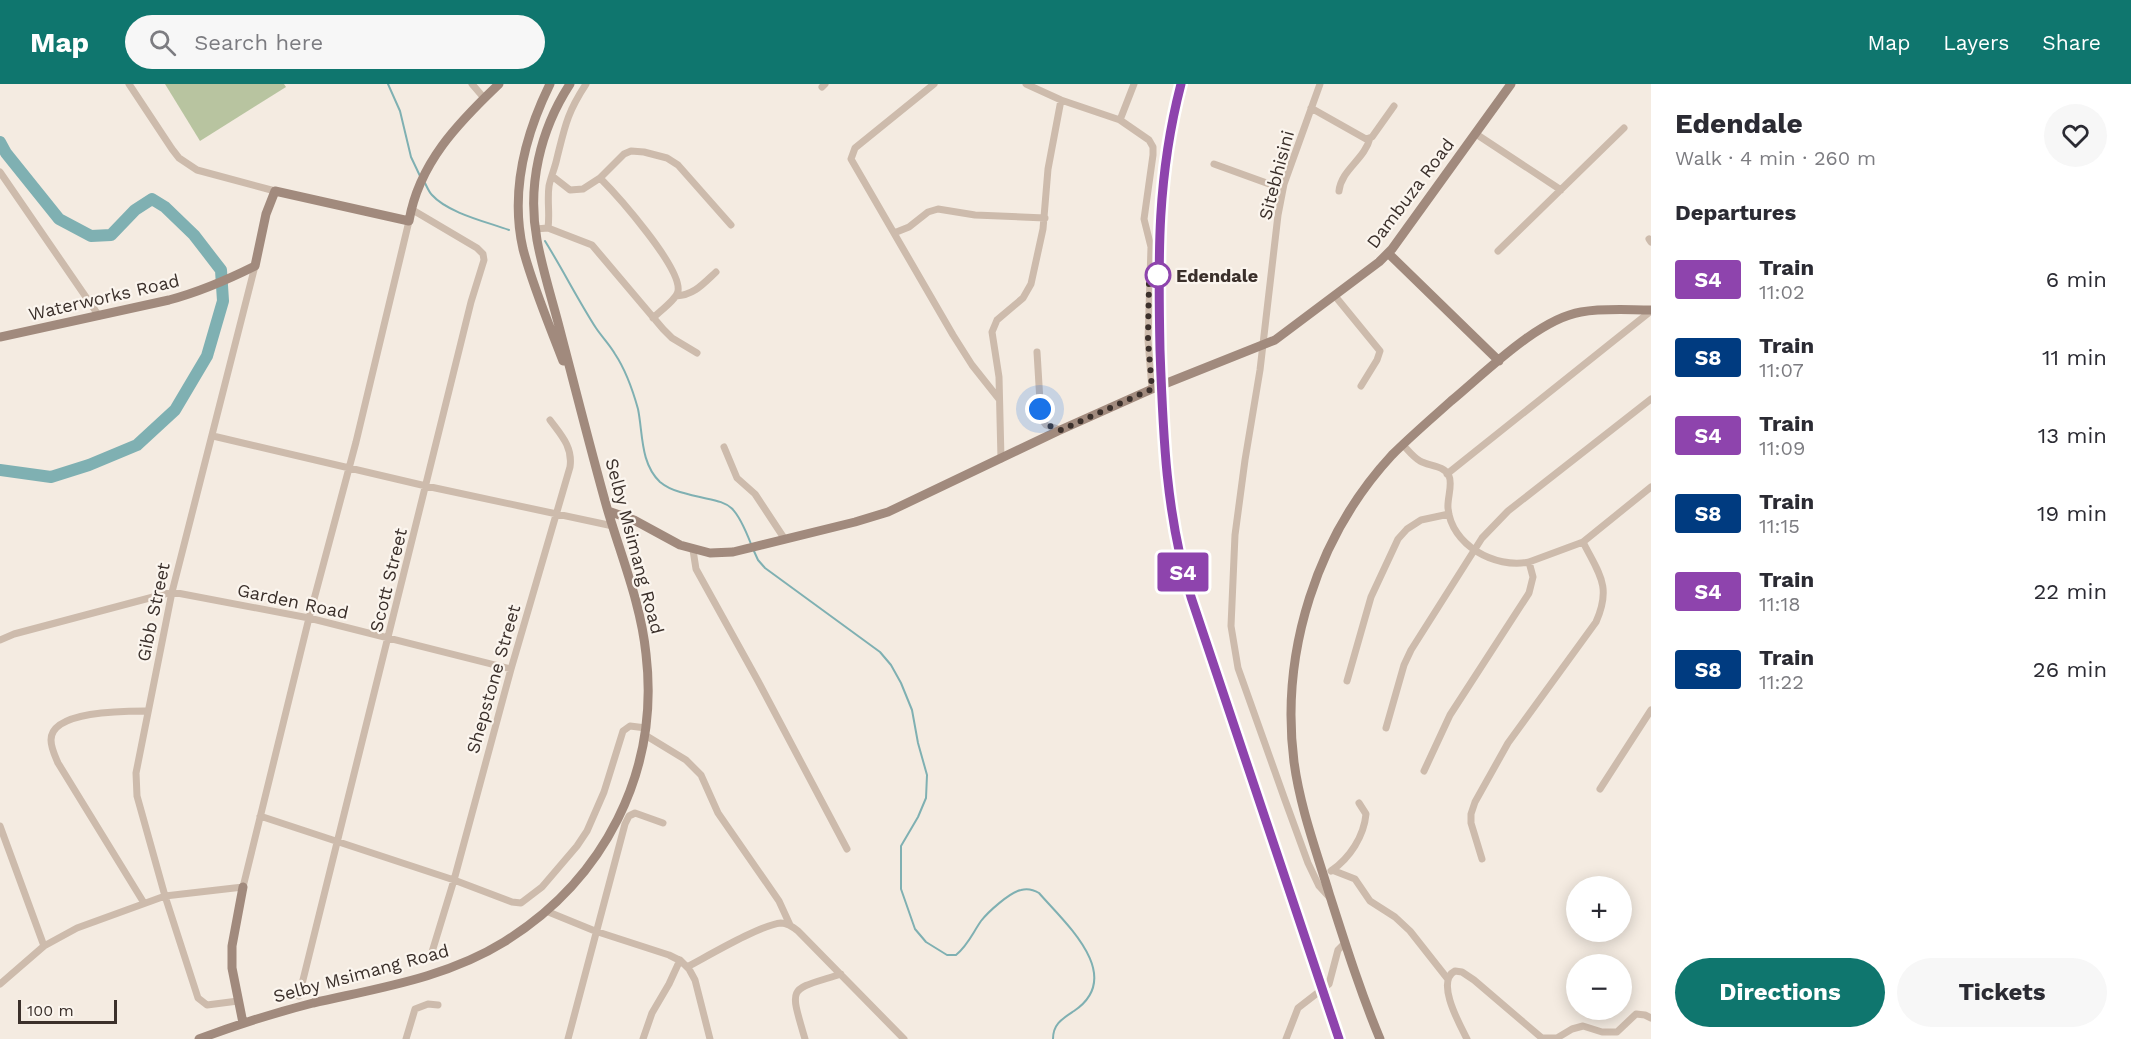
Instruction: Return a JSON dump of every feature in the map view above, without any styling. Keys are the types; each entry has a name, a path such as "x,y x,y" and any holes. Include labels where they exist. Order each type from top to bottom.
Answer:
{"street":[{"path":"129,84 172,149 189,166 197,170 274,191 409,220"},
{"path":"472,84 484,98"},
{"path":"243,1023 232,968 232,946 243,887 309,618 350,467 411,209 417,189 446,138 499,84"},
{"name":"Selby Msimang Road","path":"549,84 535,113 523,155 519,182 521,231 528,267 577,400"},
{"name":"Selby Msimang Road","path":"199,1039 283,1011 444,971 503,942 546,911 585,871 606,843 624,807 645,731 648,674 643,634 637,604 577,400 535,229 534,186 541,150 552,114 570,84"},
{"path":"548,228 549,184 566,119 586,84"},
{"path":"934,84 855,148 851,156 852,162 972,365 999,399"},
{"path":"1026,84 1120,120 1149,140 1153,147 1144,214 1151,247 1148,340 1152,389"},
{"path":"1120,120 1134,84"},
{"name":"Sitebhisini","path":"1320,84 1283,189 1275,232 1260,370 1235,535 1231,626 1238,668 1300,842 1319,886 1331,900"},
{"name":"Dambuza Road","path":"608,511 634,520 693,550 710,554 733,552 855,522 888,512 1152,389 1261,347 1281,337 1335,297 1388,253 1412,224 1511,84"},
{"path":"1001,459 999,377 992,332 997,320 1029,289 1045,218 1049,160 1061,99"},
{"path":"1339,191 1340,183 1363,155 1370,138 1394,106"},
{"path":"1311,108 1363,138 1370,138"},
{"path":"1497,251 1624,128"},
{"path":"1476,134 1561,190"},
{"path":"552,176 566,188 574,191 584,189 600,178 624,154 631,151 667,158 678,165 731,225"},
{"path":"1214,164 1283,189"},
{"path":"0,172 99,316"},
{"path":"600,178 646,232 668,262 677,283 676,296 653,318"},
{"name":"Gibb Street","path":"238,1001 207,1005 198,998 165,896 136,787 137,763 172,592 213,436 266,214 274,191"},
{"name":"Scott Street","path":"299,996 484,256 463,238 411,209"},
{"path":"894,233 909,226 928,212 938,209 975,215 1045,218"},
{"path":"535,229 548,228 592,245 672,338 696,353"},
{"path":"1388,253 1499,361"},
{"name":"Waterworks Road","path":"0,337 185,296 255,266"},
{"path":"676,296 685,296 696,291 716,272"},
{"path":"1335,297 1380,351 1361,387"},
{"path":"1380,1039 1344,944 1331,900 1328,872 1302,800 1294,761 1293,694 1298,644 1306,606 1315,581 1335,537 1369,484 1403,445 1499,361 1536,332 1572,314 1599,309 1651,310"},
{"path":"1448,474 1651,310"},
{"path":"1037,352 1041,418 1046,425 1061,430"},
{"path":"1386,728 1404,665 1411,650 1486,533 1503,516 1651,399"},
{"name":"Shepstone Street","path":"432,952 571,459 567,443 550,420"},
{"path":"213,436 426,486 613,526"},
{"path":"1403,445 1420,461 1448,474 1450,480 1449,514 1453,526 1474,551 1503,562 1521,564 1583,542 1651,487"},
{"path":"724,447 737,478 755,494 780,539"},
{"path":"1347,681 1371,597 1398,539 1407,529 1421,520 1449,514"},
{"path":"1482,860 1471,823 1474,802 1508,743 1596,622 1604,603 1605,596 1601,578 1583,542"},
{"path":"693,550 696,569 847,849"},
{"path":"1424,771 1450,715 1529,593 1533,577 1529,562"},
{"path":"0,640 172,592"},
{"name":"Garden Road","path":"172,592 309,618 511,669"},
{"path":"1599,789 1651,710"},
{"path":"144,903 58,763 50,740 52,733 67,720 109,712 148,711"},
{"path":"260,816 454,880 512,902 521,903 534,894 558,869 587,831 604,792 623,731 630,726 645,731 686,760 701,775 718,813 779,901 790,926"},
{"path":"1328,872 1349,854 1363,831 1366,814 1365,809 1359,803"},
{"path":"568,1039 625,824 632,813 663,823"},
{"path":"0,826 44,946"},
{"path":"606,843 618,848"},
{"path":"1328,872 1341,872 1354,879 1370,901 1395,917 1410,931 1447,978 1451,1003 1467,1039"},
{"path":"0,984 44,946 77,928 165,896 243,887"},
{"path":"546,911 595,931 680,960 687,967 697,987 710,1039"},
{"path":"687,967 764,929 783,923 790,926 841,974 904,1039"},
{"path":"1286,1039 1298,1008 1330,982 1338,950 1344,944"},
{"path":"643,1039 652,1013 680,960"},
{"path":"1447,978 1455,971 1466,974 1543,1039 1557,1038 1572,1029 1583,1026 1602,1032 1617,1032 1636,1014 1651,1018"},
{"path":"805,1039 797,1011 796,992 802,986 841,974"},
{"path":"406,1039 415,1009 428,1004 438,1005"}],"green space":[{"path":"165,84 284,84 286,87 200,141"}],"waterway":[{"path":"388,84 400,111 411,157 420,176"},
{"path":"0,142 6,153 59,219 91,236 111,235 135,210 152,199 165,207 194,235 221,270 223,301 207,356 175,410 137,445 89,465 51,477 0,470"},
{"path":"425,183 432,195 448,207 509,230"},
{"path":"545,241 589,317 619,360 638,409 643,447 654,474 660,482 672,489 726,504 738,516 751,544"},
{"path":"753,549 765,568 880,652 891,665 901,683 912,710 927,775 926,798 901,846 901,889 915,929 926,942 947,955 956,955 981,921 994,908 1005,898 1028,889 1039,893 1063,919 1086,950 1093,966 1094,982 1088,997 1056,1026 1053,1039"}],"railway":[{"path":"1181,84 1167,151 1159,249 1160,350 1167,475 1171,506 1191,597 1339,1039"}],"train":[{"name":"S4","path":"1181,84 1171,121 1164,167 1158,275 1161,385 1172,518 1191,597 1339,1039"}],"place":[{"name":"Edendale","path":"1158,275"}],"route":[{"path":"1040,409 1043,422 1061,430 1152,389 1148,340 1149,280 1158,275"}]}
